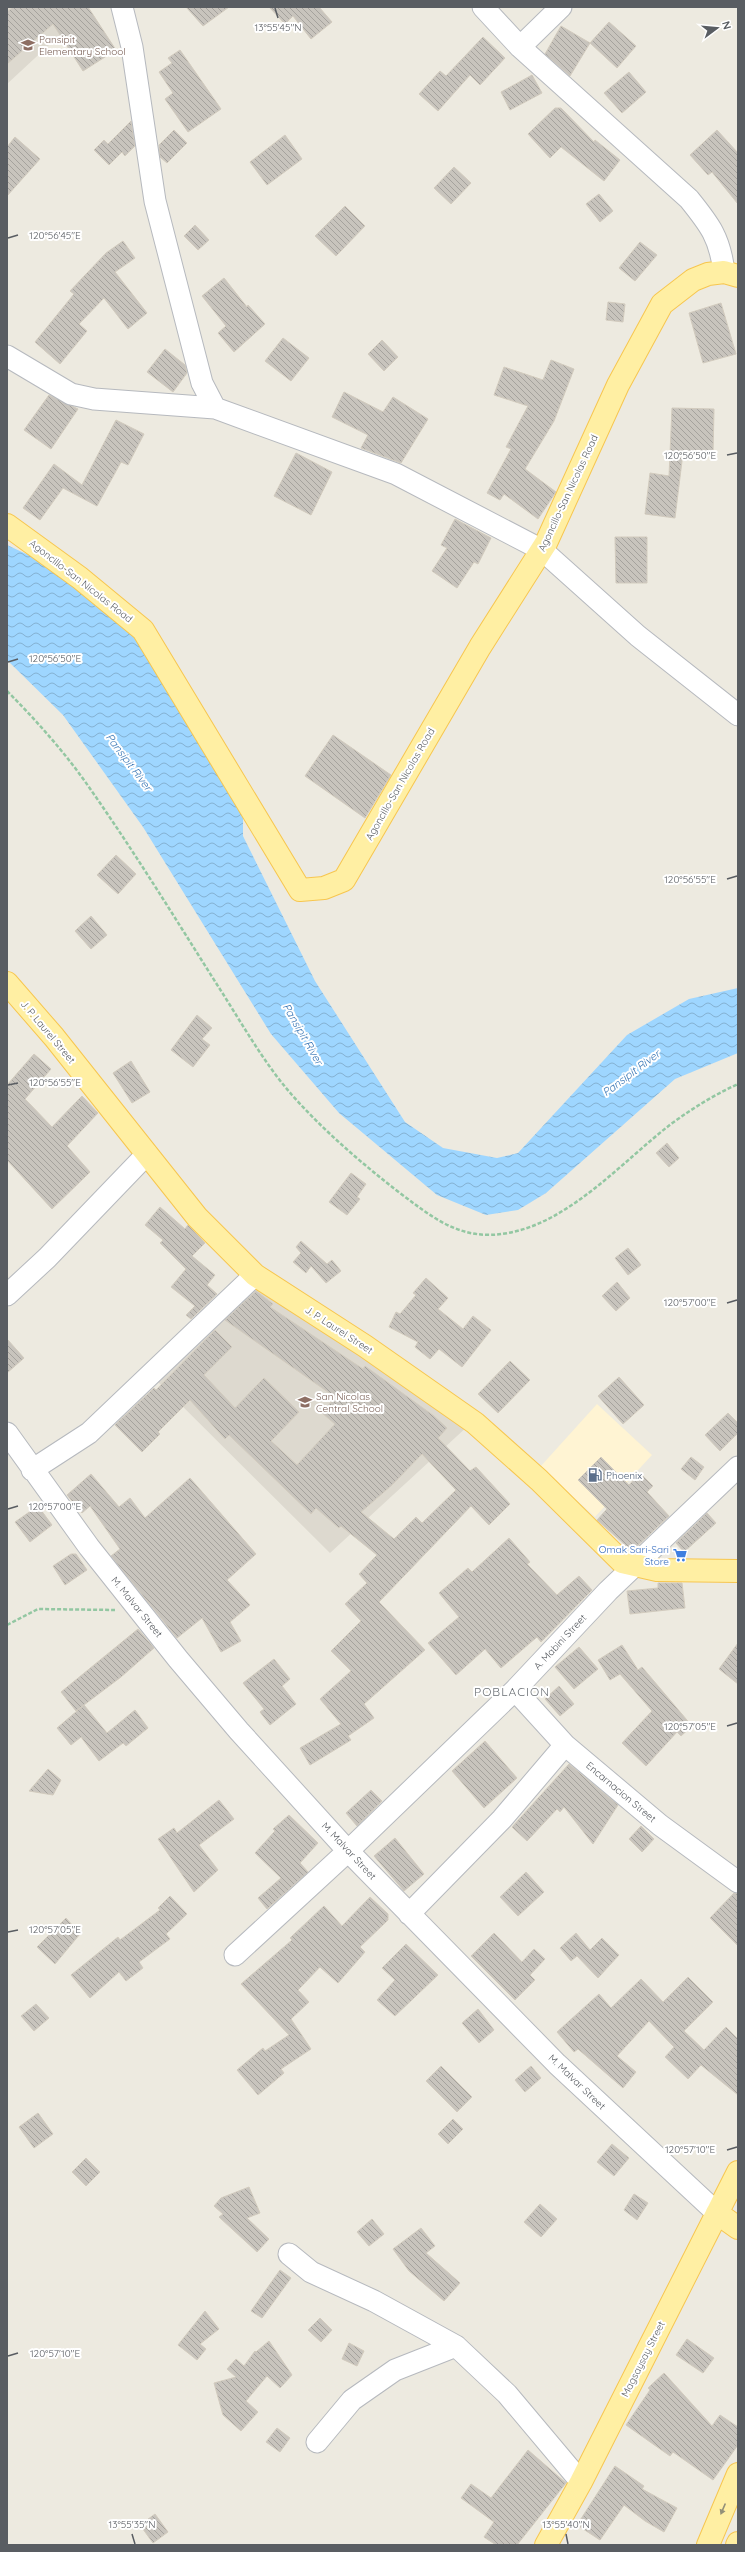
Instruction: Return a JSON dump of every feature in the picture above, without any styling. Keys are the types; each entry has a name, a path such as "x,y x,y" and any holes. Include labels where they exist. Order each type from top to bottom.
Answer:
{"main road":[{"name":"Agoncillo-San Nicolas Road","path":"7,525 80,578 142,630 300,890 324,888 344,880 480,647 542,550 618,385 662,304 693,280 708,274 731,274"},
{"name":"J. P. Laurel Street","path":"7,983 54,1037 197,1217 255,1275 366,1346 475,1422 539,1480 622,1562 657,1570 738,1571"},
{"name":"Magsaysay Street","path":"546,2545 581,2482 738,2172"},
{"name":"M. Malvar Street","path":"717,2213 738,2228"},
{"path":"708,2545 738,2474"}],"street":[{"path":"122,7 132,46 154,201 202,383 215,408"},
{"path":"483,7 520,47 689,198 711,226 731,274"},
{"path":"520,47 561,7"},
{"path":"7,356 71,394 94,399 215,408 396,474 542,550 638,636 738,715"},
{"path":"7,1295 47,1258 147,1154"},
{"path":"32,1470 89,1433 255,1275"},
{"name":"M. Malvar Street","path":"7,1433 32,1470 139,1610 239,1731 348,1851 557,2064 717,2213"},
{"name":"A. Mabini Street","path":"235,1955 348,1851 515,1690 608,1591 636,1566 738,1467"},
{"name":"Encarnacion Street","path":"515,1690 565,1745 660,1825 738,1882"},
{"path":"409,1914 502,1819 565,1745"},
{"path":"289,2254 312,2272 374,2301 456,2346 508,2394 581,2482"},
{"path":"317,2442 352,2400 395,2370 456,2346"}],"path":[{"path":"7,691 30,714 90,788 248,1033 290,1093 338,1142 372,1171 439,1221 458,1232 482,1235 509,1233 535,1224 567,1207 709,1097 738,1084"},
{"path":"7,1625 38,1609 139,1610"}],"shaded area":[{"name":"Pansipit Elementary School","path":"7,7 90,7 7,84"},
{"name":"San Nicolas Central School","path":"251,1285 469,1425 330,1553 154,1378"},
{"path":"597,1404 652,1455 595,1517 540,1467"}],"water":[{"name":"Pansipit River","path":"7,545 97,587 157,644 243,805 243,836 315,981 405,1122 443,1148 497,1158 518,1153 627,1035 689,999 738,988 738,1053 675,1079 546,1193 518,1210 486,1215 437,1195 339,1113 271,1034 143,827 63,715 7,660"}],"building":[{"path":"13,7 88,7 116,50 83,71 53,24 7,64 7,12"},
{"path":"186,7 229,7 203,26"},
{"path":"269,7 319,7 332,22 311,39 293,16 285,24"},
{"path":"609,22 636,46 617,68 590,43"},
{"path":"561,26 590,43 570,76 545,54"},
{"path":"483,37 505,58 480,85 470,75 438,111 419,94 440,71 446,76"},
{"path":"180,50 221,109 188,132 165,99 173,93 159,72 172,63 168,58"},
{"path":"629,72 646,92 622,113 604,93"},
{"path":"532,75 542,93 510,110 501,92"},
{"path":"555,108 561,108 594,142 595,140 620,160 604,181 561,147 550,158 528,134"},
{"path":"131,121 135,146 125,156 122,152 109,165 94,150 104,140 108,144"},
{"path":"174,130 187,143 167,163 160,157 159,145"},
{"path":"717,130 738,153 738,204 712,172 708,175 690,155"},
{"path":"285,135 302,159 267,185 250,162"},
{"path":"15,137 40,159 7,196 7,147"},
{"path":"454,167 471,183 451,204 434,188"},
{"path":"599,194 613,211 600,222 586,204"},
{"path":"345,206 365,226 336,256 315,236"},
{"path":"195,225 209,240 198,250 184,236"},
{"path":"123,241 135,258 115,272 147,313 128,329 104,298 79,324 87,331 60,364 35,342 74,294 70,291 106,253"},
{"path":"640,242 657,255 635,281 619,268"},
{"path":"224,278 247,307 248,305 265,324 234,352 218,333 226,326 202,296"},
{"path":"608,302 625,304 623,322 606,320"},
{"path":"721,303 736,354 703,363 689,313"},
{"path":"283,338 309,358 291,381 265,361"},
{"path":"382,340 398,357 384,371 368,354"},
{"path":"165,349 185,365 187,373 173,392 147,372"},
{"path":"551,360 574,369 554,421 525,469 556,492 538,519 504,494 500,500 487,493 511,449 506,447 528,406 494,395 504,367 543,380"},
{"path":"344,392 383,412 393,397 428,419 401,463 361,448 368,435 332,417"},
{"path":"49,395 78,409 51,449 24,430"},
{"path":"672,408 714,409 713,454 683,453 675,518 645,514 650,473 669,476"},
{"path":"116,420 144,434 128,465 121,462 97,506 63,488 40,520 23,508 54,464 82,485"},
{"path":"296,453 332,472 311,515 274,496"},
{"path":"455,519 491,538 478,564 474,562 457,588 432,571 447,548 441,545"},
{"path":"615,537 647,537 647,583 616,583"},
{"path":"333,735 391,775 365,818 305,776"},
{"path":"116,855 136,874 118,894 97,875"},
{"path":"91,916 107,935 91,949 75,931"},
{"path":"197,1015 212,1028 202,1039 210,1045 193,1067 171,1050"},
{"path":"34,1054 51,1069 25,1099 52,1127 82,1096 98,1113 67,1146 90,1172 52,1209 7,1160 7,1085"},
{"path":"131,1061 150,1092 132,1103 113,1073"},
{"path":"667,1143 679,1158 669,1167 656,1153"},
{"path":"351,1173 366,1184 357,1197 360,1199 347,1215 329,1202"},
{"path":"160,1207 185,1229 188,1225 205,1243 192,1256 215,1275 207,1285 217,1294 191,1319 186,1315 195,1306 171,1287 186,1269 160,1243 163,1240 145,1225"},
{"path":"301,1241 327,1264 332,1260 341,1271 326,1283 311,1266 306,1273 293,1262 301,1253 296,1247"},
{"path":"628,1248 641,1265 628,1275 615,1258"},
{"path":"426,1278 448,1298 438,1309 463,1329 473,1316 491,1330 462,1367 439,1349 430,1359 415,1347 418,1342 389,1327 396,1312 400,1314 416,1295 413,1293"},
{"path":"617,1282 630,1298 616,1311 602,1296"},
{"name":"San Nicolas Central School","path":"256,1291 273,1304 270,1307 363,1369 365,1366 434,1416 447,1428 438,1438 470,1471 476,1467 510,1504 489,1525 471,1506 379,1602 425,1650 364,1704 374,1718 348,1736 351,1740 310,1765 300,1748 341,1724 320,1699 351,1671 331,1651 361,1621 345,1604 367,1583 359,1574 377,1555 341,1526 339,1528 316,1508 311,1514 229,1435 225,1439 190,1400 158,1432 160,1434 142,1452 115,1425 154,1388 156,1390 215,1330 232,1347 204,1375 235,1408 264,1378 299,1412 271,1441 297,1465 335,1424 322,1413 335,1397 225,1320","holes":["422,1454 456,1490 422,1523 416,1517 394,1539 361,1512 392,1485"]},
{"path":"7,1339 24,1358 7,1373"},
{"path":"510,1361 530,1380 498,1413 478,1394"},
{"path":"619,1377 644,1405 623,1424 598,1396"},
{"path":"728,1413 738,1423 738,1433 720,1451 705,1435"},
{"path":"601,1457 629,1485 640,1473 653,1486 647,1492 669,1516 632,1551 597,1520 607,1509 578,1480"},
{"path":"691,1457 704,1467 695,1480 681,1469"},
{"path":"91,1474 119,1507 130,1498 145,1518 190,1478 256,1554 227,1580 250,1605 230,1622 241,1641 221,1652 202,1618 177,1638 111,1556 120,1549 90,1506 82,1513 67,1495"},
{"path":"38,1506 52,1525 30,1542 15,1522"},
{"path":"707,1513 716,1523 684,1552 676,1543"},
{"path":"509,1538 530,1562 527,1564 557,1595 579,1576 592,1590 541,1642 537,1637 501,1668 485,1649 456,1675 428,1643 459,1617 439,1593 468,1568 472,1572"},
{"path":"71,1554 76,1554 87,1570 65,1585 53,1566"},
{"path":"658,1583 682,1583 685,1608 630,1614 627,1591 658,1588"},
{"path":"138,1629 154,1648 121,1677 76,1711 61,1692"},
{"path":"738,1643 738,1684 719,1669"},
{"path":"622,1645 638,1670 642,1667 692,1726 681,1736 677,1732 646,1766 622,1743 652,1711 620,1674 610,1680 598,1660"},
{"path":"579,1647 598,1669 574,1689 555,1667"},
{"path":"274,1659 290,1679 282,1686 296,1704 270,1725 260,1712 264,1709 243,1683"},
{"path":"559,1686 574,1704 560,1716 545,1699"},
{"path":"84,1705 107,1733 135,1710 148,1728 126,1746 123,1743 99,1761 81,1737 71,1745 57,1728"},
{"path":"485,1741 517,1778 484,1808 452,1771"},
{"path":"569,1764 618,1805 593,1844 564,1807 560,1812 557,1809 527,1841 512,1827"},
{"path":"48,1769 61,1780 53,1795 29,1791"},
{"path":"371,1790 382,1801 357,1826 346,1813"},
{"path":"219,1800 234,1819 199,1845 218,1870 194,1892 158,1839 174,1828 177,1833"},
{"path":"289,1815 318,1843 300,1863 308,1872 267,1909 258,1898 281,1878 255,1853 275,1831 273,1829"},
{"path":"641,1826 654,1839 642,1852 629,1839"},
{"path":"395,1838 424,1874 404,1891 374,1856"},
{"path":"526,1872 544,1892 518,1916 500,1897"},
{"path":"734,1893 738,1894 738,1946 710,1918"},
{"path":"170,1896 187,1914 166,1934 170,1939 139,1962 143,1968 126,1981 119,1972 90,1998 71,1975 118,1937 120,1940 160,1910 158,1908"},
{"path":"370,1897 388,1914 388,1920 360,1947 365,1952 338,1983 320,1967 298,1990 309,2002 291,2019 311,2049 281,2069 284,2073 258,2095 237,2070 263,2048 265,2051 289,2035 241,1984 292,1940 290,1938 324,1906 342,1926"},
{"path":"66,1918 80,1934 55,1964 37,1947"},
{"path":"494,1933 522,1962 534,1949 545,1959 530,1975 535,1980 515,2000 471,1956"},
{"path":"576,1933 590,1950 602,1938 619,1955 598,1978 577,1956 571,1961 560,1948"},
{"path":"406,1944 438,1975 395,2016 377,2000 395,1980 382,1968"},
{"path":"688,1977 713,2002 684,2031 704,2050 726,2027 738,2039 738,2095 701,2065 688,2079 665,2057 674,2047 649,2021 617,2056 636,2072 623,2088 578,2049 574,2052 557,2032 599,1994 611,2008 641,1979 663,2002"},
{"path":"36,2004 49,2018 34,2031 21,2016"},
{"path":"478,2009 494,2030 479,2043 462,2023"},
{"path":"441,2066 472,2097 457,2112 426,2081"},
{"path":"531,2066 541,2078 525,2092 515,2080"},
{"path":"38,2113 53,2134 34,2148 19,2127"},
{"path":"453,2119 463,2129 448,2144 438,2134"},
{"path":"612,2144 629,2158 614,2176 597,2162"},
{"path":"86,2158 100,2172 86,2186 72,2172"},
{"path":"249,2187 260,2213 247,2218 269,2239 257,2252 219,2217 223,2214 214,2206 221,2198"},
{"path":"634,2194 648,2203 637,2220 624,2210"},
{"path":"540,2204 557,2219 541,2237 524,2222"},
{"path":"372,2219 384,2234 369,2246 357,2232"},
{"path":"421,2228 435,2246 426,2253 460,2283 444,2301 409,2271 393,2249"},
{"path":"280,2270 291,2278 262,2318 251,2311"},
{"path":"205,2311 219,2329 200,2344 206,2349 197,2360 178,2345"},
{"path":"320,2318 332,2330 321,2342 308,2330"},
{"path":"687,2339 714,2358 703,2373 676,2355"},
{"path":"269,2341 292,2375 280,2388 267,2376 246,2401 258,2412 241,2431 223,2415 214,2383 236,2377 227,2369 236,2359 244,2366 255,2351 256,2352"},
{"path":"349,2343 364,2351 357,2366 342,2359"},
{"path":"664,2373 712,2426 720,2415 738,2427 738,2445 713,2480 673,2452 670,2456 626,2425 650,2390 648,2388"},
{"path":"277,2428 290,2438 280,2452 266,2442"},
{"path":"528,2450 566,2483 517,2545 496,2545 484,2537 494,2522 461,2498 471,2484 491,2498"},
{"path":"615,2466 644,2486 642,2489 677,2508 664,2532 645,2521 624,2505 600,2540 577,2525"},
{"path":"155,2514 168,2532 153,2543 140,2525"}],"place":[{"name":"Pansipit Elementary School","path":"28,45"},
{"name":"San Nicolas Central School","path":"305,1402"},
{"name":"Phoenix","path":"595,1475"},
{"name":"Omak Sari-Sari Store","path":"680,1555"}],"district":[{"name":"POBLACION","path":"512,1691"}]}
